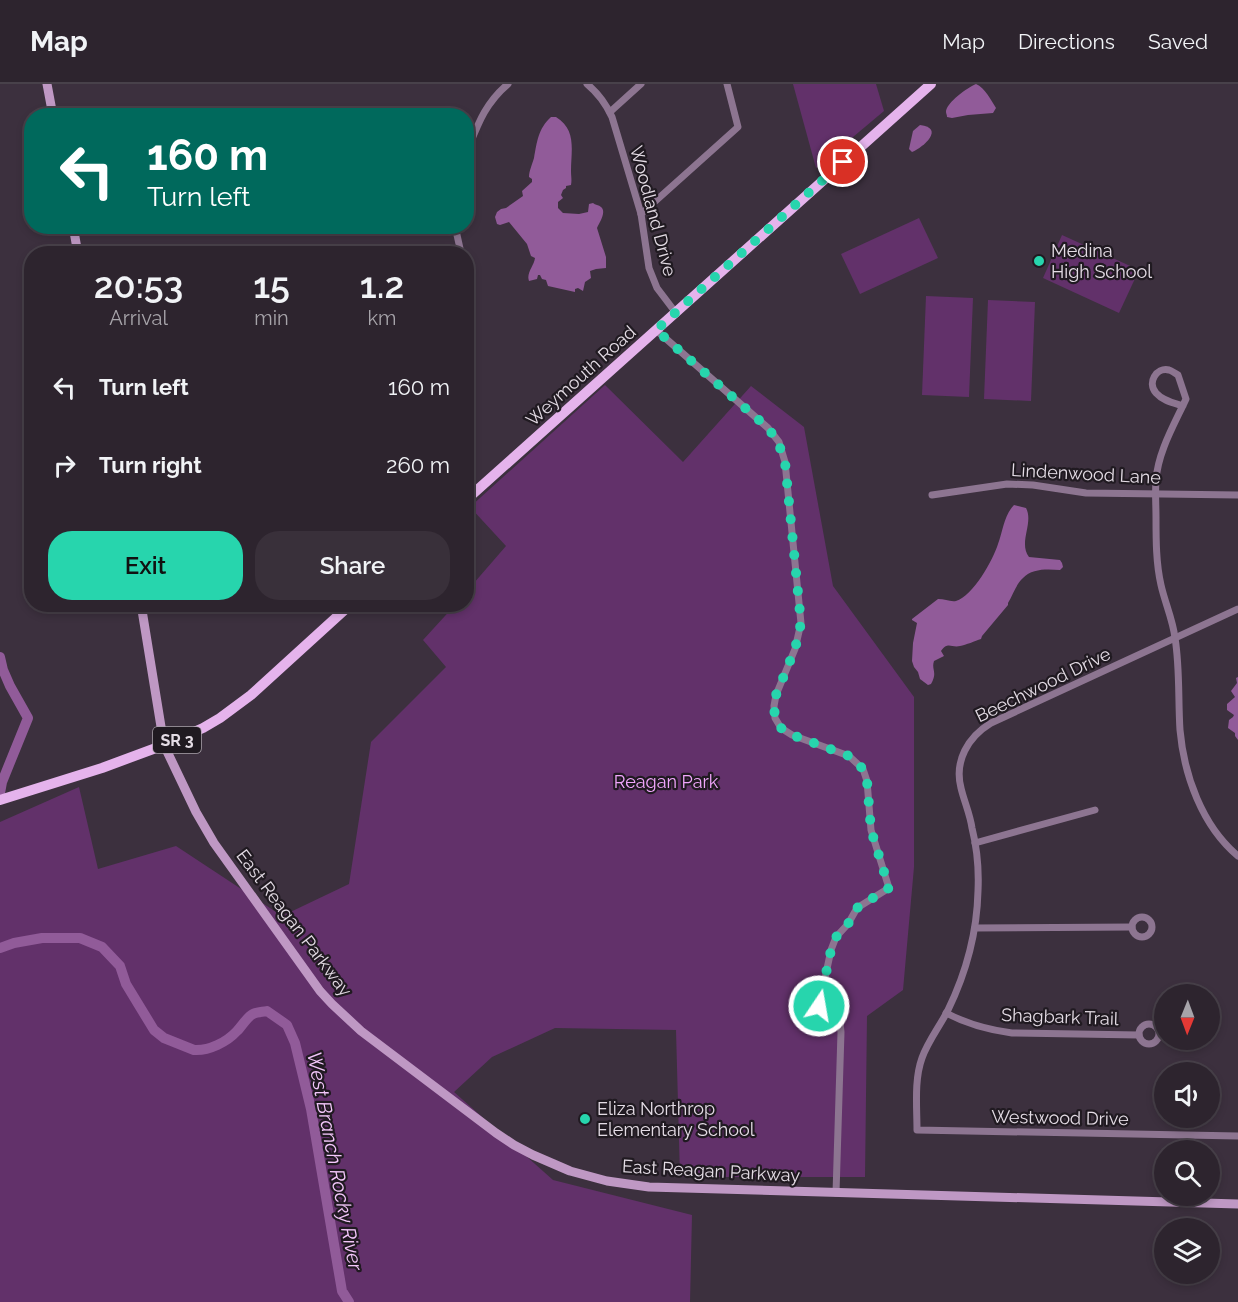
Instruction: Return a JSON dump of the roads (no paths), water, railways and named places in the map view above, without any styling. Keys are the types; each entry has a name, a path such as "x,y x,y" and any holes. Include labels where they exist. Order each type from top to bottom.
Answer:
{"main road":[{"name":"Weymouth Road","path":"474,493 931,84"},
{"name":"SR 3","path":"0,800 86,773 164,745 203,728 240,704 342,612"}],"street":[{"path":"48,84 52,108"},
{"path":"474,136 487,106 508,84"},
{"name":"Woodland Drive","path":"587,84 597,93 610,112 640,214 653,278 657,288 676,313"},
{"path":"610,112 641,84"},
{"path":"640,214 738,127 727,84"},
{"path":"656,330 768,428 778,442 785,462 801,623 795,649 776,695 775,718 781,728 792,735 849,756 863,769 867,781 867,805 871,830 889,888 857,908 848,924 836,937 819,1006 839,1012 841,1032 836,1193"},
{"path":"1183,406 1168,401 1154,391 1152,380 1160,371 1169,370 1178,375 1186,399 1160,460 1156,481 1158,566 1175,638 1180,730 1187,767 1210,823 1222,840 1238,856"},
{"name":"Lindenwood Lane","path":"932,495 1021,484 1086,493 1238,495"},
{"name":"Beechwood Drive","path":"917,1130 918,1071 927,1046 959,984 975,928 978,868 975,843 959,777 964,752 975,735 991,723 1238,609"},
{"name":"East Reagan Parkway","path":"142,612 164,745 196,812 214,843 320,991 332,1004 361,1031 514,1145 552,1164 591,1178 662,1188 1238,1204"},
{"path":"975,843 1095,810"},
{"path":"975,928 1132,927"},
{"name":"Shagbark Trail","path":"946,1013 970,1024 999,1031 1139,1035"},
{"name":"Westwood Drive","path":"917,1130 1238,1136"}],"waterway":[{"name":"West Branch Rocky River","path":"0,657 10,686 28,718 2,782 0,793"},
{"name":"West Branch Rocky River","path":"0,948 42,938 80,938 102,947 120,966 126,984 154,1030 164,1038 194,1050 206,1049 223,1042 256,1013 267,1011 287,1025 295,1043 311,1109 342,1291 349,1302"}],"place":[{"name":"Medina High School","path":"1039,261"},
{"name":"Eliza Northrop Elementary School","path":"585,1119"}],"park label":[{"name":"Reagan Park","path":"666,782"}]}
